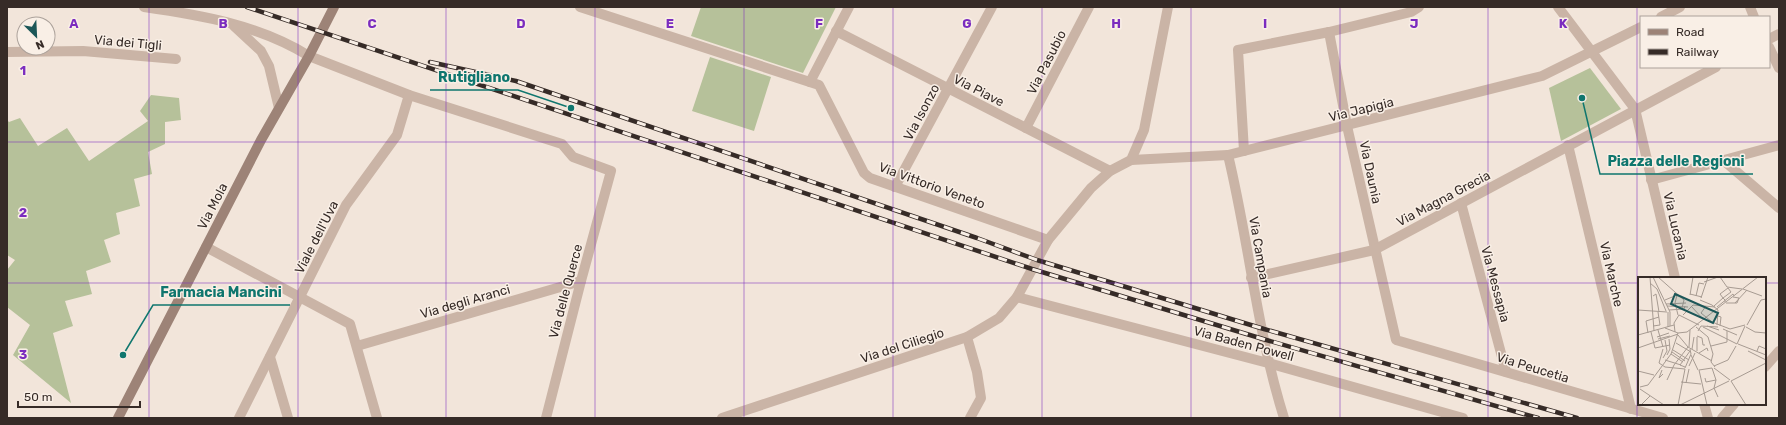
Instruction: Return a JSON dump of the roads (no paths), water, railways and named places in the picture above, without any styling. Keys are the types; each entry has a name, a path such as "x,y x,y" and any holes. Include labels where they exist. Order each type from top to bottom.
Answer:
{"main road":[{"name":"Via Mola","path":"118,418 261,140 309,56 334,7"}],"street":[{"path":"144,7 197,14 259,32 292,46 309,56 409,94"},
{"path":"580,7 810,82 849,7"},
{"path":"992,7 997,7"},
{"name":"Via Isonzo","path":"895,187 992,7"},
{"name":"Via Pasubio","path":"1026,128 1089,7"},
{"path":"1131,160 1144,130 1165,7"},
{"path":"1244,151 1238,50 1329,32 1411,12 1419,7"},
{"path":"1558,7 1591,53 1635,109"},
{"path":"1661,13 1680,7"},
{"path":"231,23 261,51 269,66 279,108"},
{"name":"Via Japigia","path":"1131,160 1228,155 1542,76 1640,28"},
{"name":"Via Piave","path":"836,31 1110,171"},
{"name":"Via Daunia","path":"1329,32 1347,126 1374,250 1396,340"},
{"path":"1770,38 1779,34"},
{"path":"1770,50 1779,68"},
{"name":"Via dei Tigli","path":"7,52 83,51 176,59"},
{"name":"Via Magna Grecia","path":"1252,278 1374,250 1714,68"},
{"name":"Via Vittorio Veneto","path":"810,82 819,85 864,173 870,178 1048,240"},
{"name":"Via delle Querce","path":"409,94 562,144 573,157 611,171 581,280 546,418"},
{"name":"Viale dell'Uva","path":"239,418 346,204 397,135 409,94"},
{"name":"Via Lucania","path":"1635,109 1675,277"},
{"name":"Via Marche","path":"1568,145 1631,409"},
{"path":"1651,180 1779,145"},
{"name":"Via Campania","path":"1228,155 1236,186 1268,363 1284,418"},
{"name":"Via del Ciliegio","path":"722,418 967,337 999,318 1017,297 1048,240 1091,188 1110,171 1131,160"},
{"path":"1722,160 1779,208"},
{"name":"Via Messapia","path":"1461,203 1506,372"},
{"path":"206,246 350,324 377,418"},
{"name":"Via degli Aranci","path":"357,346 581,280"},
{"name":"Via Baden Powell","path":"1017,297 1268,363 1463,418"},
{"path":"967,337 977,372 981,398 970,418"},
{"name":"Via Peucetia","path":"1396,340 1663,418"},
{"path":"1766,366 1779,351"},
{"path":"270,357 288,418"},
{"path":"1704,405 1708,418"},
{"path":"1722,418 1733,405"}],"railway":[{"path":"247,7 1032,269 1263,339 1538,418"},
{"path":"430,62 516,81 977,238 1037,260 1264,329 1577,418"}],"place":[{"name":"Piazza delle Regioni","path":"1582,98"},
{"name":"Rutigliano","path":"571,108"},
{"name":"Farmacia Mancini","path":"123,355"}]}
